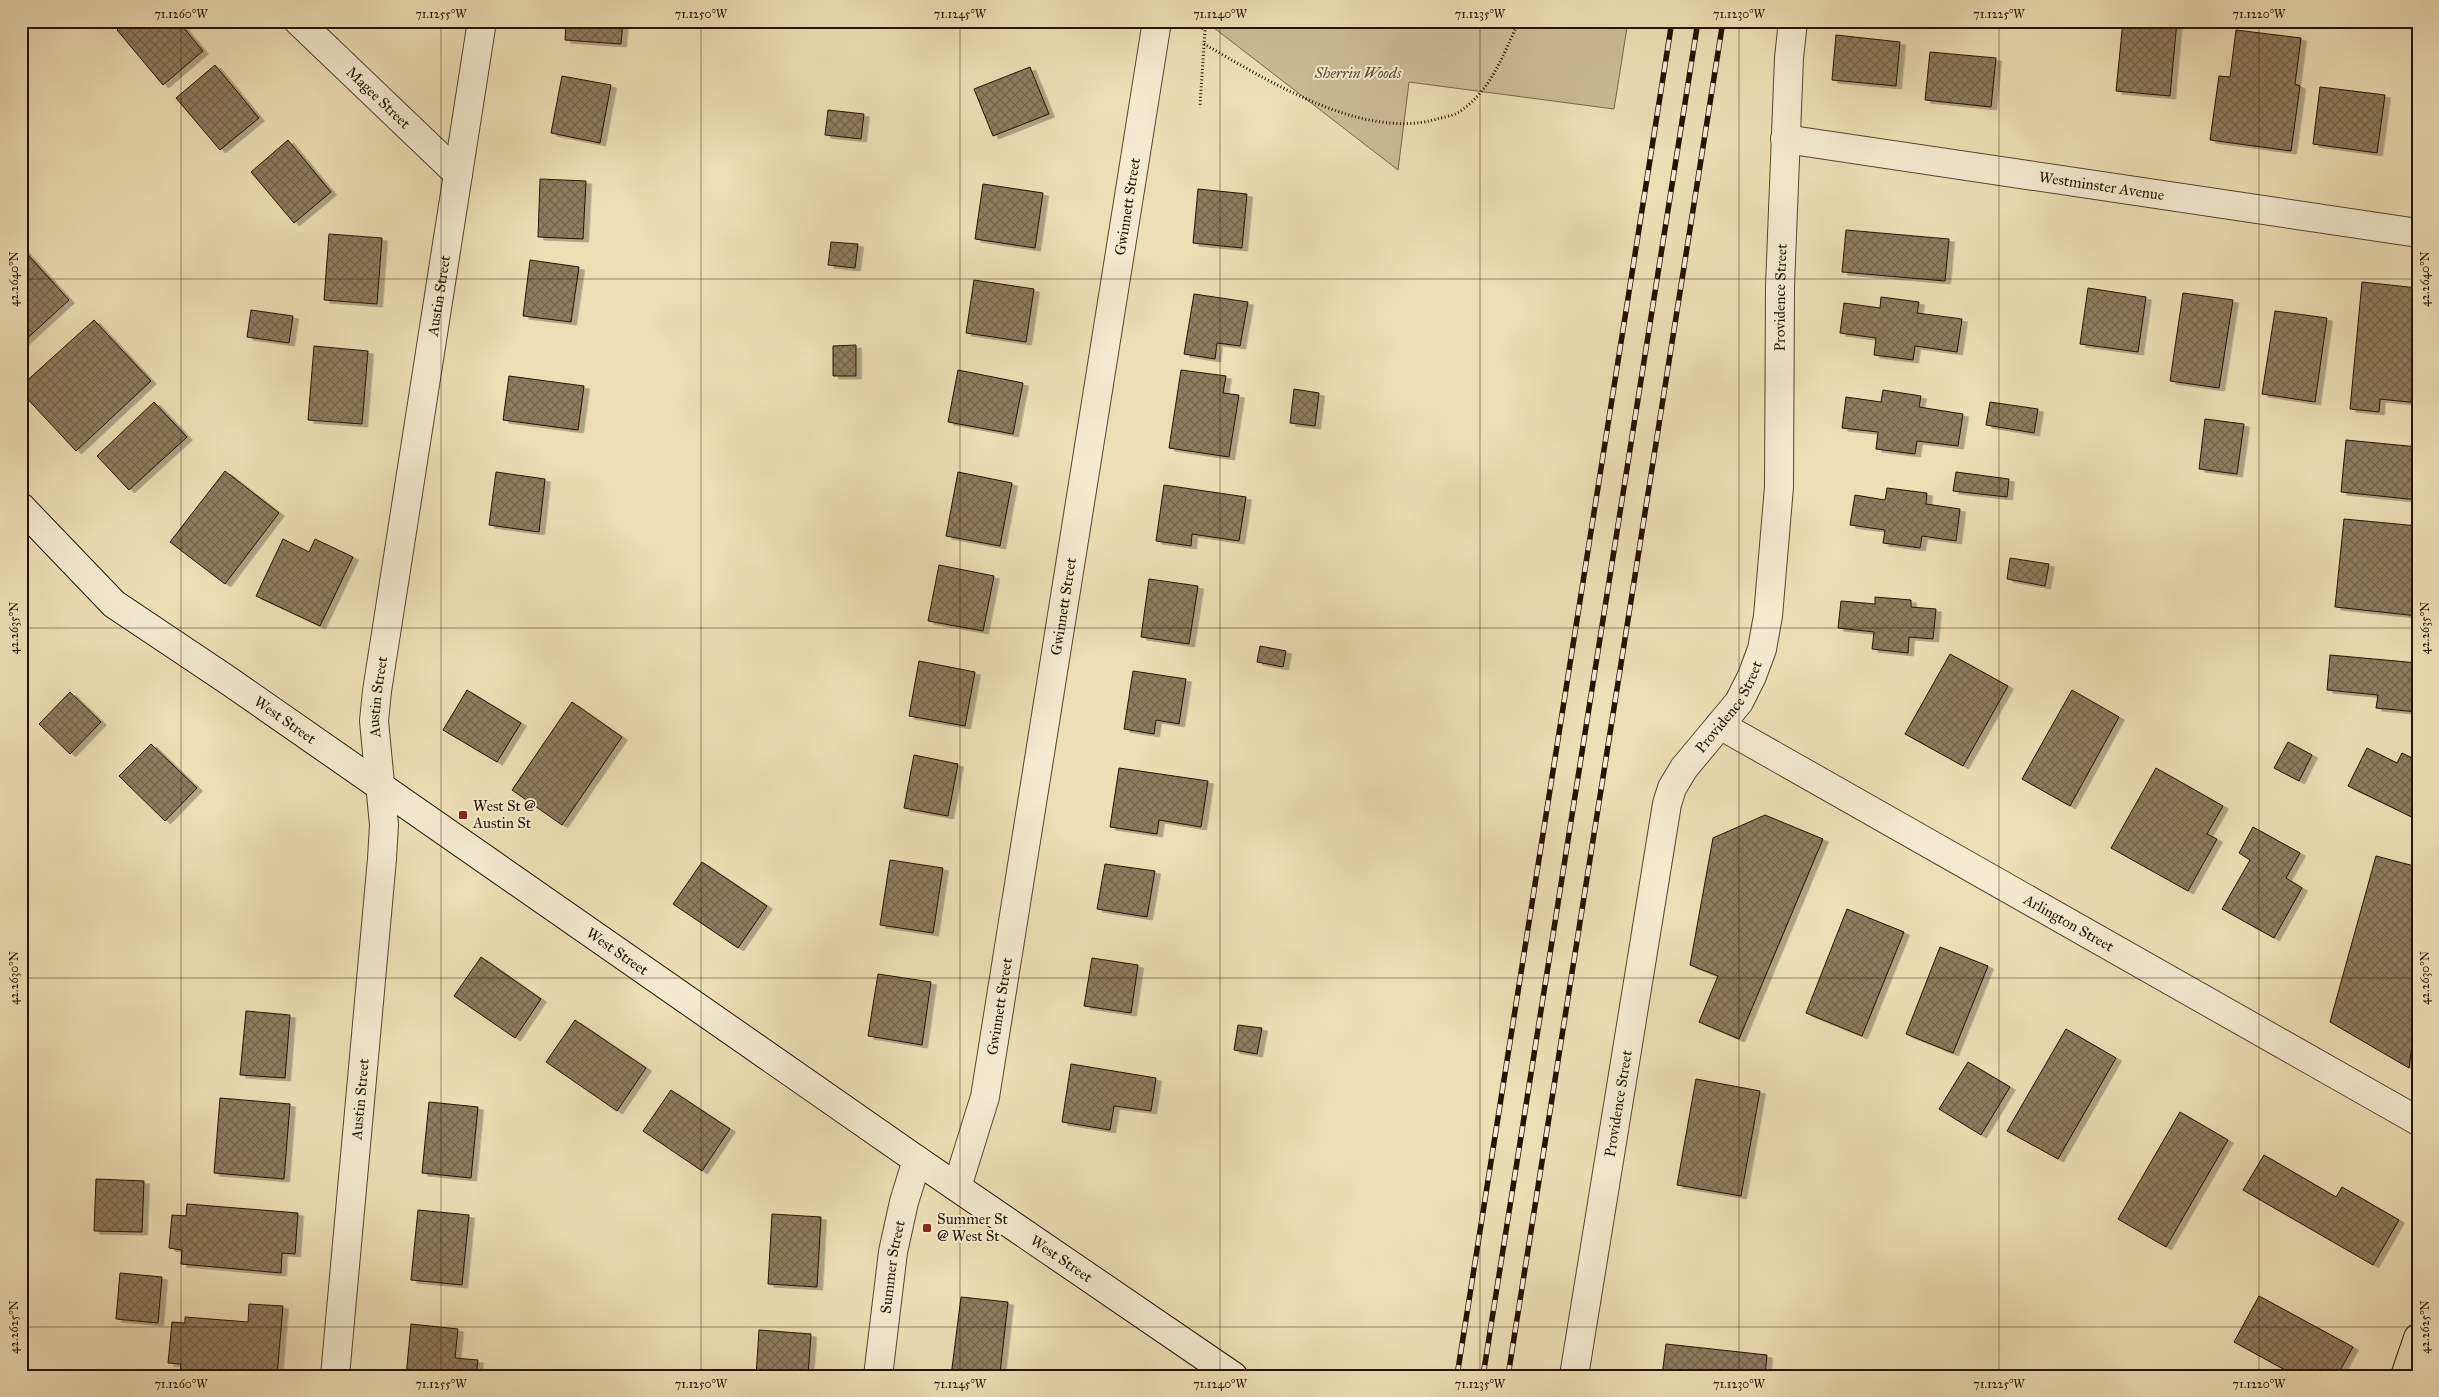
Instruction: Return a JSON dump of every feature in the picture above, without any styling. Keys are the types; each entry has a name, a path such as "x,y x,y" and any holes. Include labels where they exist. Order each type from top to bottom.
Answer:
{"main road":[{"path":"2406,1376 2418,1338"}],"street":[{"name":"Magee Street","path":"298,21 458,174"},
{"name":"Austin Street","path":"335,1376 382,859 384,825 374,721 377,691 482,21"},
{"name":"Gwinnett Street","path":"957,1188 985,1097 1157,21"},
{"name":"Providence Street","path":"1574,1376 1667,804 1672,788 1684,768 1739,702 1752,676 1762,649 1768,616 1779,487 1780,286 1789,58 1794,21"},
{"name":"Westminster Avenue","path":"1785,139 2418,233"},
{"name":"West Street","path":"21,507 114,604 229,681 957,1188 1232,1376"},
{"name":"Arlington Street","path":"1720,725 2418,1121"},
{"name":"Summer Street","path":"878,1376 894,1244 917,1160"}],"path":[{"path":"1193,21 1206,30 1200,105"},
{"path":"1204,44 1300,98 1382,124 1425,123 1458,113 1492,81 1519,21"}],"green space":[{"name":"Sherrin Woods","path":"1205,21 1628,21 1614,109 1409,82 1398,170"}],"building":[{"path":"127,21 178,21 203,51 163,85 117,30"},
{"path":"566,21 623,21 621,44 565,40"},
{"path":"1869,21 1897,21 1897,24"},
{"path":"2123,21 2177,21 2170,96 2116,91"},
{"path":"2236,30 2301,38 2295,84 2300,86 2291,151 2210,140 2219,76 2230,77"},
{"path":"1836,35 1900,42 1896,86 1832,80"},
{"path":"1930,52 1996,58 1991,107 1925,100"},
{"path":"215,65 259,118 220,150 176,98"},
{"path":"1030,67 1049,114 993,136 974,89"},
{"path":"562,76 611,85 600,143 551,133"},
{"path":"2320,87 2385,95 2377,153 2313,144"},
{"path":"828,110 864,114 861,139 825,135"},
{"path":"288,140 331,192 294,223 251,172"},
{"path":"540,179 586,181 583,239 538,237"},
{"path":"983,184 1043,193 1035,248 975,239"},
{"path":"1198,189 1247,194 1242,248 1193,243"},
{"path":"1846,230 1949,239 1945,281 1842,272"},
{"path":"329,234 382,238 377,304 324,300"},
{"path":"831,242 858,244 855,268 828,265"},
{"path":"21,247 69,300 21,344"},
{"path":"530,260 579,267 571,322 523,316"},
{"path":"974,280 1034,289 1026,342 966,333"},
{"path":"2362,282 2418,288 2418,403 2380,399 2379,412 2350,409"},
{"path":"2088,288 2146,297 2138,352 2080,344"},
{"path":"2183,293 2233,300 2219,388 2170,381"},
{"path":"1194,294 1248,302 1240,346 1217,343 1215,359 1184,354"},
{"path":"1881,297 1919,302 1917,313 1962,319 1957,352 1915,346 1913,360 1874,355 1876,338 1840,333 1844,303 1880,308"},
{"path":"251,310 293,316 289,343 247,337"},
{"path":"2275,311 2327,318 2315,402 2262,394"},
{"path":"94,320 151,381 76,451 21,392 21,386"},
{"path":"856,345 856,376 833,376 833,346"},
{"path":"314,346 368,351 362,424 308,420"},
{"path":"958,370 1023,383 1013,434 948,422"},
{"path":"1181,370 1226,376 1223,393 1239,395 1229,457 1169,448"},
{"path":"509,376 584,386 578,430 503,420"},
{"path":"1294,389 1319,393 1315,426 1290,423"},
{"path":"1883,390 1921,396 1919,407 1963,414 1958,446 1917,441 1915,454 1876,449 1878,432 1842,428 1846,397 1881,402"},
{"path":"154,402 187,437 129,490 97,456"},
{"path":"1990,402 2038,409 2034,433 1986,425"},
{"path":"2205,419 2244,424 2237,474 2199,469"},
{"path":"2346,440 2418,447 2418,500 2341,492"},
{"path":"225,471 279,513 225,584 170,542"},
{"path":"496,472 545,479 539,532 489,525"},
{"path":"958,472 1012,483 1000,546 946,536"},
{"path":"1956,472 2009,479 2007,497 1953,491"},
{"path":"1164,485 1246,497 1239,541 1192,534 1191,546 1156,541"},
{"path":"1887,488 1927,493 1926,504 1960,509 1956,541 1922,536 1920,548 1883,543 1885,530 1850,525 1855,495 1885,500"},
{"path":"2344,519 2418,526 2418,616 2335,607"},
{"path":"283,539 309,552 315,539 353,557 320,626 256,596"},
{"path":"2010,558 2049,564 2045,586 2007,579"},
{"path":"939,565 994,576 983,631 928,621"},
{"path":"1149,579 1198,586 1189,644 1141,637"},
{"path":"1875,597 1911,600 1911,607 1936,609 1933,639 1909,637 1908,653 1872,649 1874,632 1838,628 1841,601 1875,604"},
{"path":"1260,646 1286,651 1283,667 1257,662"},
{"path":"1950,654 2008,686 1963,766 1905,734"},
{"path":"2330,655 2418,663 2418,712 2376,708 2378,695 2327,690"},
{"path":"919,661 975,672 965,726 909,716"},
{"path":"1133,671 1186,679 1179,724 1156,720 1154,734 1124,729"},
{"path":"467,690 521,723 497,762 443,730"},
{"path":"2072,690 2119,717 2070,806 2022,779"},
{"path":"70,692 101,722 70,754 39,724"},
{"path":"572,702 622,737 562,825 512,790"},
{"path":"2288,742 2312,755 2299,781 2274,768"},
{"path":"151,744 197,788 165,821 119,776"},
{"path":"2367,748 2397,763 2402,753 2418,761 2418,820 2348,786"},
{"path":"914,755 958,764 948,816 904,808"},
{"path":"1119,768 1208,781 1201,827 1159,820 1157,834 1110,827"},
{"path":"2156,768 2223,806 2207,834 2217,839 2188,891 2111,848"},
{"path":"1765,815 1823,839 1739,1039 1699,1022 1718,976 1690,965 1713,838"},
{"path":"2253,827 2300,853 2286,878 2302,888 2274,938 2222,909 2250,860 2239,853"},
{"path":"2376,856 2418,867 2418,999 2409,1068 2330,1022"},
{"path":"890,860 943,868 933,933 880,925"},
{"path":"702,862 767,906 738,948 673,904"},
{"path":"1105,864 1155,871 1147,917 1097,909"},
{"path":"1847,909 1904,932 1862,1036 1806,1013"},
{"path":"1940,947 1988,966 1953,1053 1906,1034"},
{"path":"481,957 541,999 515,1038 454,996"},
{"path":"1092,958 1138,965 1131,1013 1084,1006"},
{"path":"878,974 931,982 922,1045 868,1036"},
{"path":"246,1011 290,1015 285,1078 240,1075"},
{"path":"575,1020 646,1068 617,1111 546,1062"},
{"path":"1238,1025 1262,1028 1257,1054 1234,1050"},
{"path":"2066,1029 2116,1058 2058,1159 2007,1131"},
{"path":"1968,1062 2010,1087 1981,1135 1939,1109"},
{"path":"1071,1064 1156,1078 1151,1111 1114,1106 1110,1130 1062,1122"},
{"path":"1696,1079 1760,1091 1741,1196 1677,1185"},
{"path":"671,1090 730,1129 702,1171 643,1131"},
{"path":"220,1098 290,1104 284,1179 214,1173"},
{"path":"429,1102 478,1107 471,1178 422,1173"},
{"path":"2180,1112 2228,1140 2166,1247 2118,1219"},
{"path":"2264,1155 2336,1197 2342,1187 2399,1220 2373,1265 2243,1190"},
{"path":"96,1179 144,1181 142,1232 94,1231"},
{"path":"187,1204 298,1213 295,1254 282,1253 281,1273 181,1264 182,1250 169,1248 172,1215 186,1216"},
{"path":"418,1210 469,1215 462,1285 411,1280"},
{"path":"772,1214 821,1217 817,1287 768,1284"},
{"path":"120,1273 162,1277 158,1323 116,1319"},
{"path":"2259,1296 2353,1347 2337,1376 2296,1376 2234,1342"},
{"path":"961,1297 1008,1302 1000,1373 1018,1376 951,1376"},
{"path":"249,1304 283,1306 277,1376 180,1376 181,1364 168,1363 172,1322 185,1323 185,1317 248,1322"},
{"path":"411,1324 458,1329 455,1358 478,1360 476,1376 406,1376"},
{"path":"759,1330 811,1334 808,1376 756,1376"},
{"path":"1666,1344 1767,1355 1765,1376 1662,1376"}],"railway":[{"path":"1457,1376 1672,21"},
{"path":"1483,1376 1698,21"},
{"path":"1508,1376 1723,21"}],"place":[{"name":"West St @ Austin St","path":"463,815"},
{"name":"Summer St @ West St","path":"927,1228"}]}
